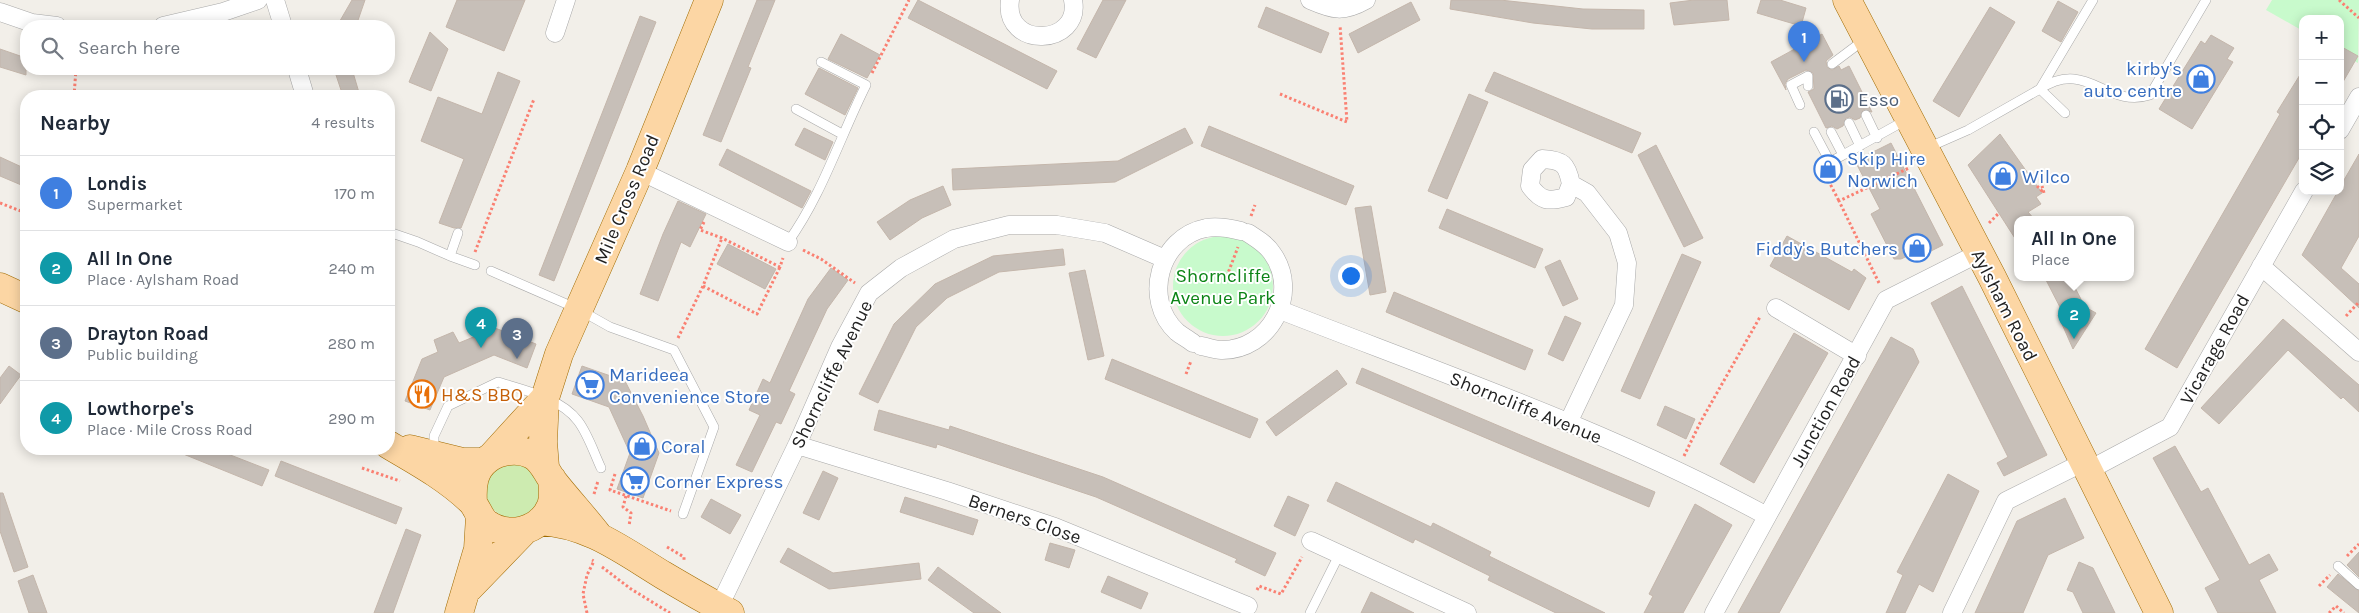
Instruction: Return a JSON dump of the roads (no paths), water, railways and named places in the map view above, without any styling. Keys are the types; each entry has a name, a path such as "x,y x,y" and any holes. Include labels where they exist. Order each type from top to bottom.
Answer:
{"main road":[{"name":"Mile Cross Road","path":"548,473 543,442 545,398 559,354 640,171 709,0"},
{"name":"Aylsham Road","path":"1847,0 1979,252 2159,613"},
{"path":"0,287 20,296"},
{"name":"Mile Cross Road","path":"489,458 545,398"},
{"path":"395,445 464,462 489,458 513,450 532,455 548,473 592,545"},
{"path":"395,448 452,484 477,510 486,523 502,531 514,532 533,526 560,522 592,545 728,612"},
{"path":"462,603 478,549 477,510 472,484 489,458"},
{"path":"462,603 550,506 553,494 548,473"}],"street":[{"path":"189,20 223,12 258,0"},
{"path":"275,0 281,20"},
{"path":"555,33 566,0"},
{"path":"1010,0 1013,21 1019,29 1030,36 1041,37 1054,35 1068,23 1072,14 1073,0"},
{"path":"1310,0 1338,10 1353,7 1366,0"},
{"path":"0,12 23,20"},
{"path":"298,75 303,90"},
{"path":"2344,123 2359,98"},
{"path":"640,171 788,242"},
{"path":"1568,423 1624,305 1626,262 1618,232 1587,193 1571,184"},
{"name":"Vicarage Road","path":"1952,613 2006,501 2170,427 2302,195"},
{"name":"Shorncliffe Avenue","path":"728,612 797,444 840,347 869,294 901,268 954,239 1009,225 1057,225 1105,233 1165,259"},
{"path":"1223,227 1244,232 1261,242 1272,252 1279,266 1283,280 1284,295 1280,310 1271,326 1256,339 1239,347 1220,350 1197,344 1177,332 1165,316 1159,298 1158,278 1165,259 1175,245 1206,228 1223,227"},
{"name":"Junction Road","path":"1714,613 1886,300 1979,252"},
{"path":"2261,266 2359,352"},
{"path":"1776,308 1856,356"},
{"name":"Shorncliffe Avenue","path":"1280,310 1568,423 1678,470 1767,516"},
{"name":"Berners Close","path":"797,444 1055,527 1248,606"},
{"path":"1311,541 1467,613"}],"lane":[{"path":"2040,90 2093,0"},
{"path":"1927,154 2050,83 2076,78 2123,97 2137,99 2150,95 2206,0"},
{"path":"1838,64 1867,38"},
{"path":"788,242 800,225 816,194 866,85 821,62"},
{"path":"1800,105 1790,85 1808,76 1808,86"},
{"path":"2040,90 2065,113"},
{"path":"796,109 842,134"},
{"path":"1866,115 1877,138"},
{"path":"1814,132 1830,162 1909,119"},
{"path":"1849,123 1860,146"},
{"path":"1831,132 1843,155"},
{"path":"450,256 458,233"},
{"path":"395,234 473,264"},
{"path":"491,271 578,309 610,327 674,350 714,427 683,514"},
{"path":"434,454 434,436 448,406 498,382 545,398 562,407 578,421 601,468"},
{"path":"1310,613 1340,553"},
{"path":"2338,566 2359,585"}],"place":[{"name":"Londis","path":"1804,62"},
{"name":"kirby's auto centre","path":"2201,79"},
{"name":"Esso","path":"1839,99"},
{"name":"Skip Hire Norwich","path":"1828,169"},
{"name":"Wilco","path":"2003,176"},
{"name":"Fiddy's Butchers","path":"1917,248"},
{"name":"All In One","path":"2074,339"},
{"name":"Lowthorpe's","path":"481,348"},
{"name":"Drayton Road","path":"517,359"},
{"name":"Marideea Convenience Store","path":"590,385"},
{"name":"H&S BBQ","path":"422,394"},
{"name":"Coral","path":"642,446"},
{"name":"Corner Express","path":"635,481"}],"park label":[{"name":"Shorncliffe Avenue Park","path":"1223,286"}]}
